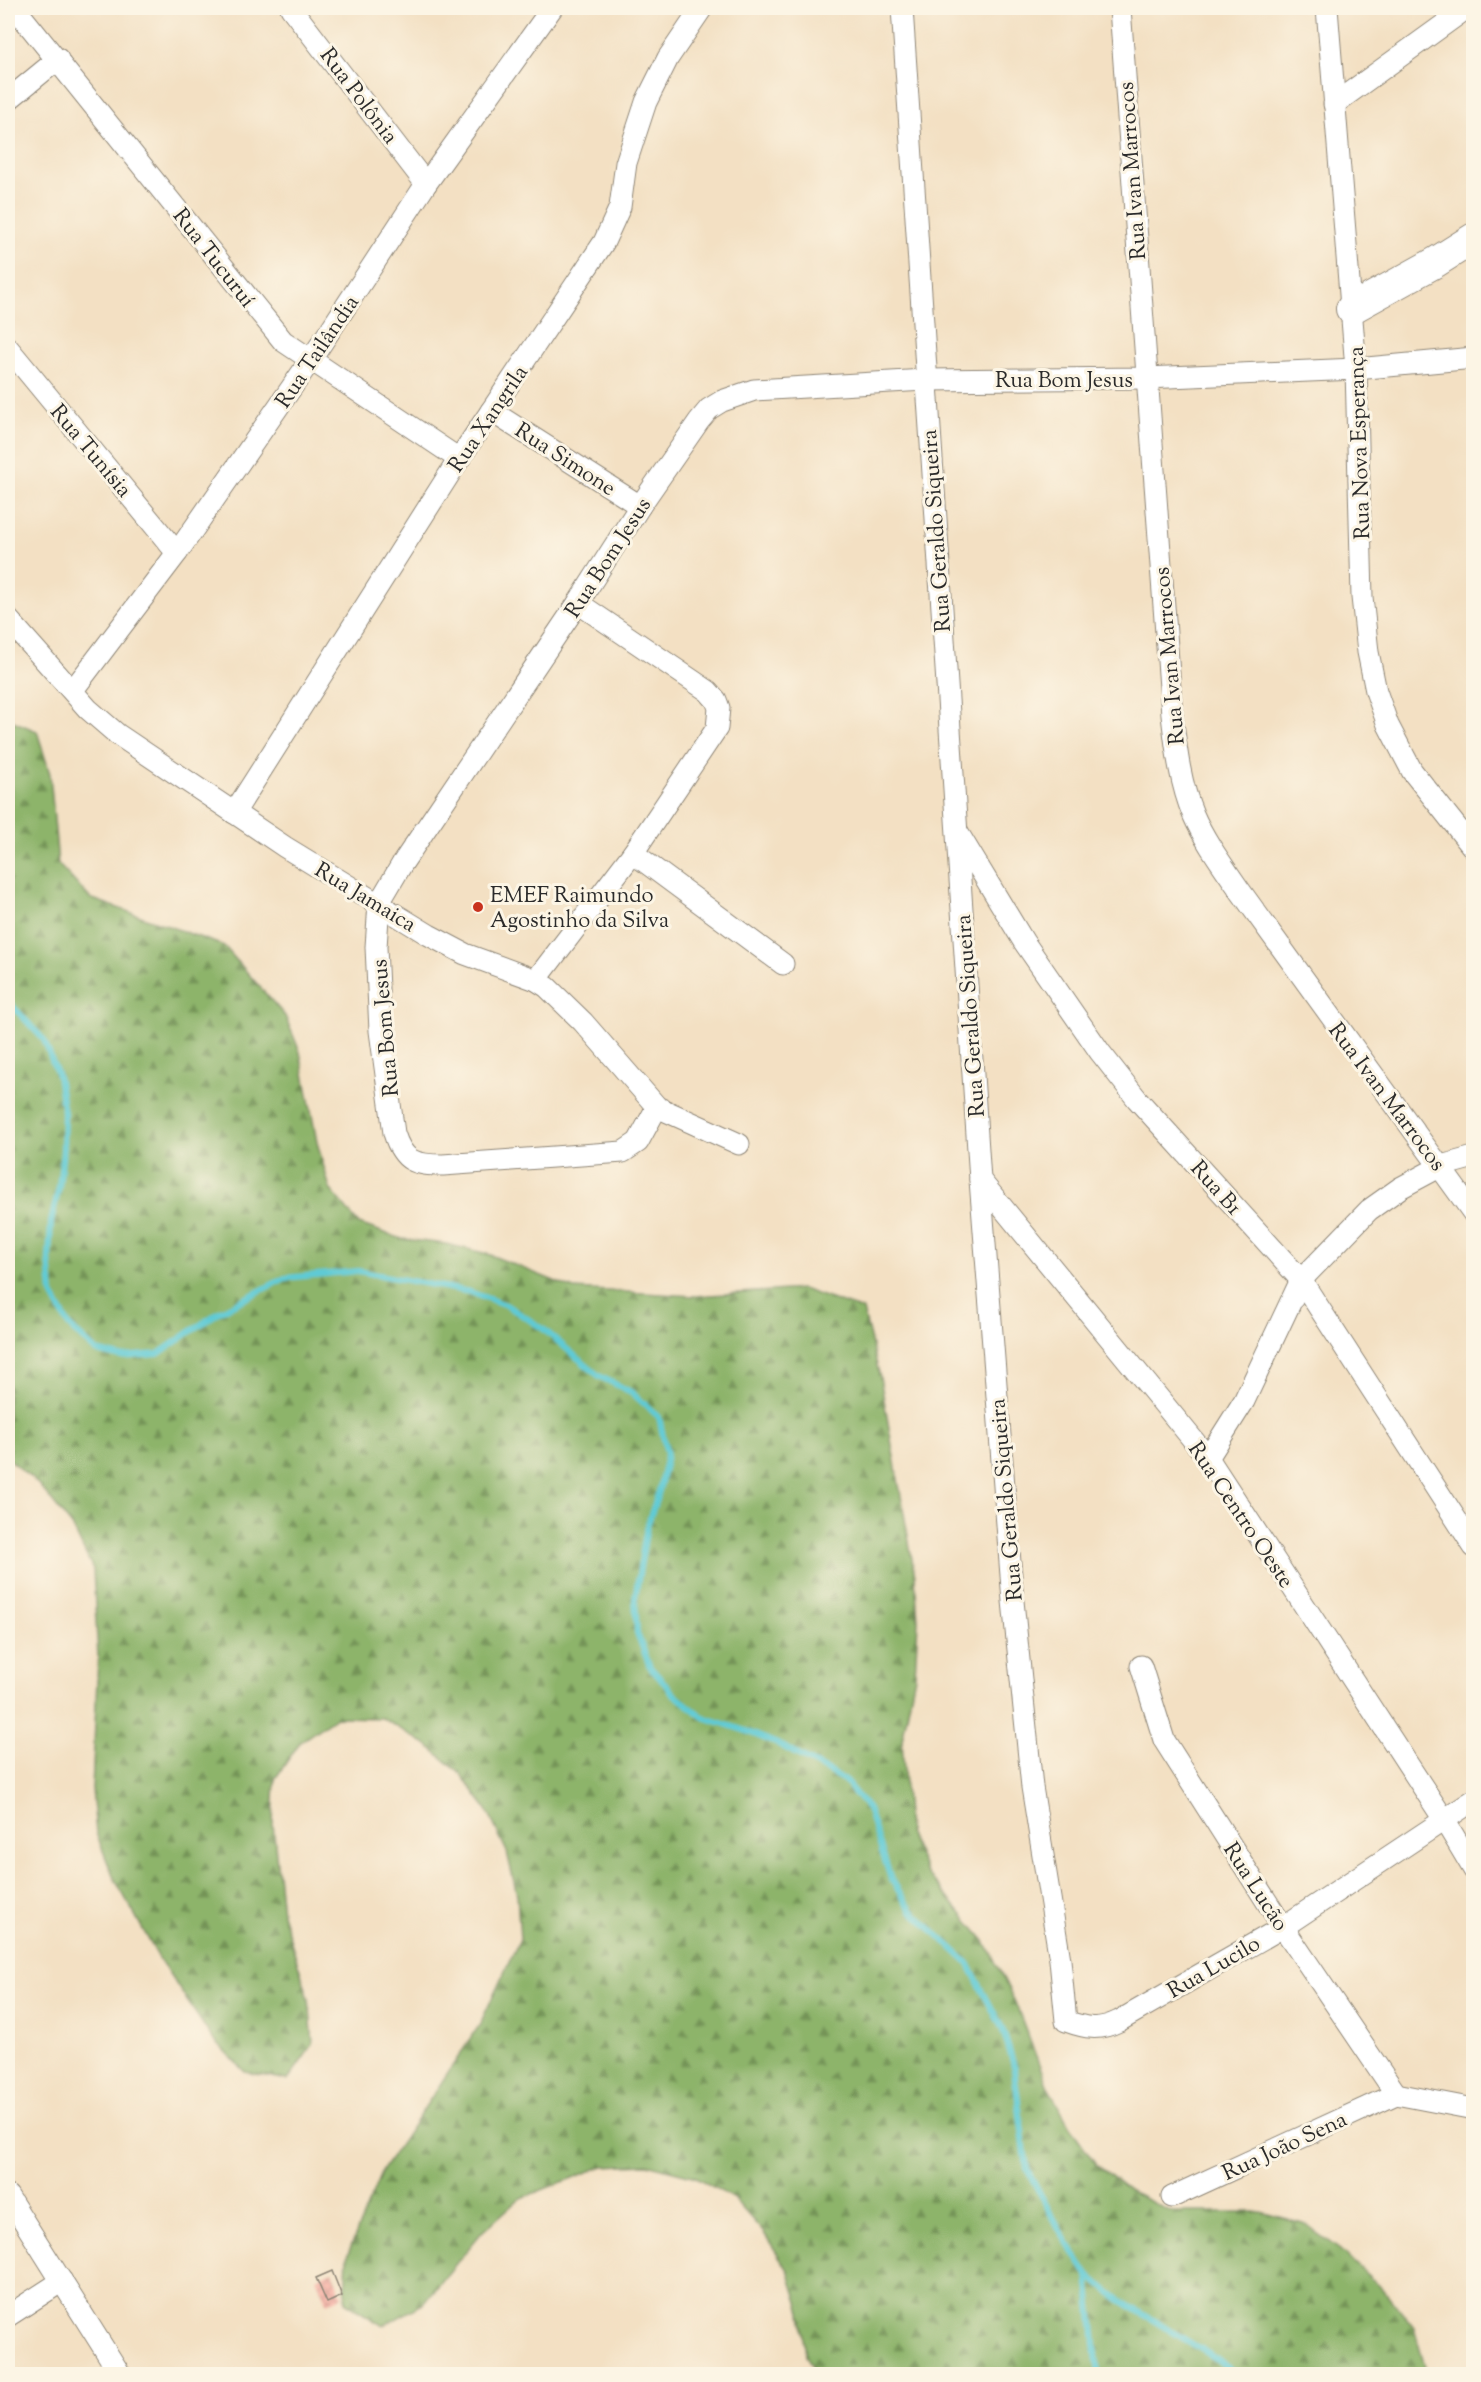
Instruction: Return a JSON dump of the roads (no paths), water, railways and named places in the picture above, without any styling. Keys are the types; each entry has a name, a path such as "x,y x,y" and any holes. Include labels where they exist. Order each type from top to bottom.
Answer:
{"street":[{"name":"Rua Tucuruí","path":"15,8 283,341 459,459"},
{"name":"Rua Polônia","path":"291,8 426,184"},
{"name":"Rua Tailândia","path":"73,690 177,553 310,361 426,184 552,8"},
{"name":"Rua Xangrila","path":"234,813 459,459 604,242 620,207 626,163 646,102 668,58 702,8"},
{"name":"Rua Geraldo Siqueira","path":"902,8 980,1180 1013,1601 1027,1741 1066,2021"},
{"name":"Rua Ivan Marrocos","path":"1120,8 1172,715 1176,748 1192,812 1209,846 1241,892 1349,1045 1441,1166 1473,1214"},
{"name":"Rua Nova Esperança","path":"1327,8 1356,369 1362,597 1368,652 1376,691 1388,725 1412,771 1473,849"},
{"path":"1334,104 1467,8"},
{"path":"8,100 57,59"},
{"path":"1351,309 1436,262 1473,238"},
{"name":"Rua Tunísia","path":"8,348 177,553"},
{"name":"Rua Bom Jesus","path":"657,1107 638,1142 623,1152 443,1165 424,1165 406,1157 394,1133 380,1031 376,988 379,903 402,864 578,603 640,506 709,409 734,395 754,390 925,380 1146,378 1356,369 1473,358"},
{"name":"Rua Simone","path":"491,411 640,506"},
{"path":"536,980 633,853 717,728 719,708 716,699 708,691 578,603"},
{"name":"Rua Jamaica","path":"8,619 88,709 110,729 234,813 465,954 536,980 560,998 583,1022 657,1107 740,1144"},
{"name":"Rua B1","path":"956,830 1024,942 1100,1052 1137,1099 1301,1280 1473,1547"},
{"path":"633,853 783,964"},
{"path":"1208,1458 1244,1401 1301,1280 1369,1210 1400,1188 1441,1166 1473,1157"},
{"name":"Rua Centro Oeste","path":"980,1180 1208,1458 1443,1818 1473,1870"},
{"name":"Rua Lucão","path":"1141,1666 1164,1740 1396,2094"},
{"name":"Rua Lucilo","path":"1066,2021 1084,2028 1114,2023 1284,1926 1473,1800"},
{"path":"1396,2094 1473,2109"},
{"name":"Rua João Sena","path":"1172,2197 1396,2094"},
{"path":"8,2196 120,2374"},
{"path":"8,2316 62,2281"}],"waterway":[{"path":"8,1001 44,1040 58,1076 64,1113 63,1150 59,1187 51,1222 49,1258 52,1294 69,1326 96,1351 121,1357 158,1354 219,1312 285,1278 358,1271 470,1292 506,1305 542,1328 599,1376 631,1392 659,1417 667,1455 659,1491 647,1526 635,1598 637,1633 650,1667 675,1695 703,1717 780,1745 844,1780 868,1809 891,1879 912,1911 968,1963 1002,2028 1013,2062 1027,2169 1061,2233 1088,2275 1118,2299 1214,2357 1235,2374"},
{"path":"1088,2275 1098,2374"}],"place":[{"name":"EMEF Raimundo Agostinho da Silva","path":"478,907"}]}
